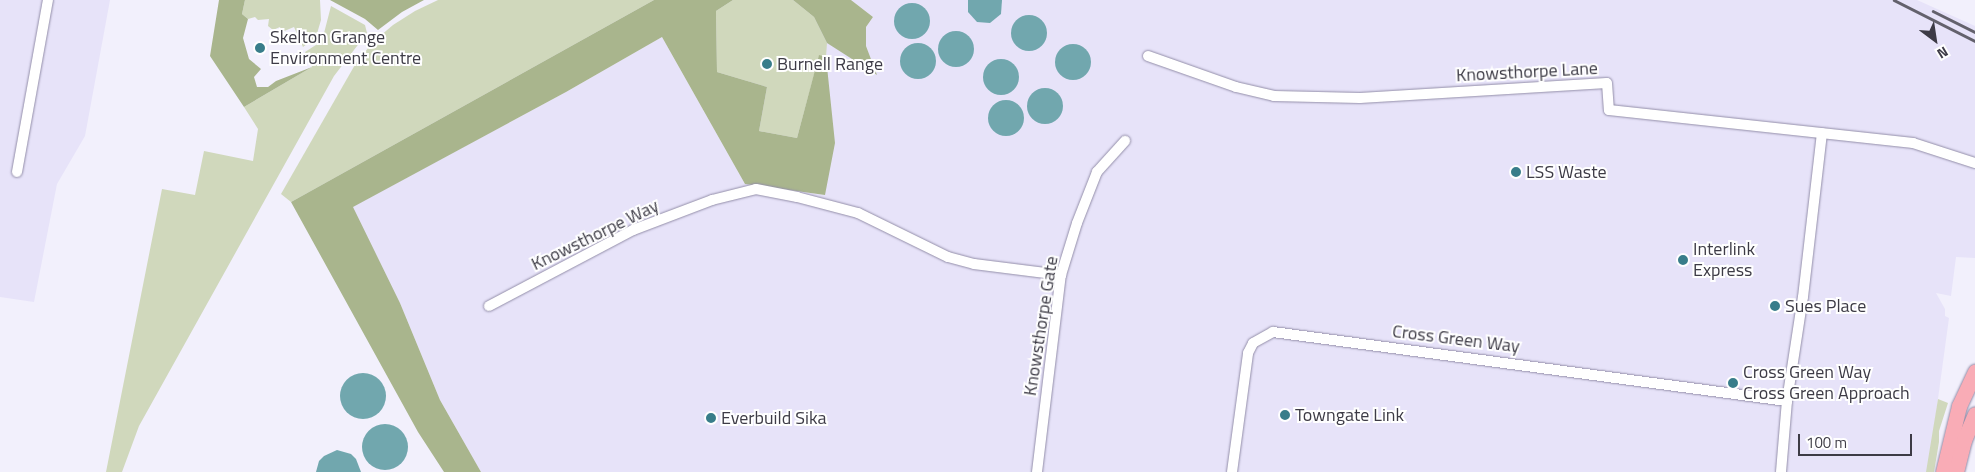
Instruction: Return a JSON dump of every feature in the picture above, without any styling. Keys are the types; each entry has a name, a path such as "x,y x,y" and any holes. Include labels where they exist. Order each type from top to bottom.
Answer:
{"highway":[{"path":"1943,472 1959,406 1975,371"},
{"path":"1956,472 1964,440 1975,414"}],"street":[{"path":"17,172 46,0"},
{"name":"Knowsthorpe Lane","path":"1148,56 1236,87 1274,96 1360,98 1607,83 1609,110 1913,143 1975,163"},
{"path":"1781,472 1787,401 1804,287 1822,133"},
{"name":"Knowsthorpe Gate","path":"1037,472 1061,275 1076,223 1097,172 1126,141"},
{"name":"Knowsthorpe Way","path":"488,306 633,230 712,200 756,189 797,197 858,213 948,257 974,264 1061,275"},
{"name":"Cross Green Way","path":"1232,472 1248,353 1253,343 1273,332 1787,401"}],"shaded area":[{"path":"0,0 110,0 85,136 57,184 34,302 0,297"},
{"path":"733,0 793,0 876,74 866,46 866,27 873,17 851,0 1917,0 1975,26 1975,258 1956,257 1951,296 1936,293 1945,309 1945,316 1949,318 1928,472 481,472 440,400 400,303 352,207 566,92 662,37 745,184 825,195 826,57 819,56 759,131"}],"green space":[{"path":"219,0 245,0 242,14 248,19 243,38 249,59 261,69 254,77 257,87 268,87 276,81 312,67 244,107 210,56"},
{"path":"245,0 320,0 321,20 316,37 303,47 294,27 282,32 280,27 273,30 268,26 269,19 258,20 255,17 248,19 242,14"},
{"path":"330,0 424,0 402,12 378,30 365,19"},
{"path":"438,0 654,0 291,202 281,194 356,63 373,42 393,25 415,11"},
{"path":"654,0 733,0 716,11 717,72 767,87 759,131 797,138 819,55 826,57 835,143 825,195 745,184 662,37 566,92 353,207 400,303 440,400 481,472 444,472 418,432 291,202"},
{"name":"Burnell Range","path":"733,0 793,0 814,17 827,43 826,57 819,56 797,138 759,131 767,87 717,72 716,11"},
{"path":"793,0 851,0 873,17 866,27 866,46 877,75 827,43 814,17"},
{"path":"331,6 365,25 367,33 334,76 139,426 122,472 106,472 162,189 195,195 204,151 253,161 258,129 244,107 312,67 305,52 319,43 323,37"},
{"path":"1938,399 1948,403 1939,431 1934,472 1926,472"}],"water":[{"path":"968,0 1002,0 1001,14 990,23 977,22 968,12"},
{"path":"912,3 925,8 930,21 925,34 912,39 899,34 894,21 899,8"},
{"path":"1029,15 1042,20 1047,33 1042,46 1029,51 1016,46 1011,33 1016,20"},
{"path":"956,31 969,36 974,49 969,62 956,67 943,62 938,49 943,36"},
{"path":"918,43 931,48 936,61 931,74 918,79 905,74 900,61 905,48"},
{"path":"1073,44 1086,49 1091,62 1086,75 1073,80 1060,75 1055,62 1060,49"},
{"path":"1001,59 1014,64 1019,77 1014,90 1001,95 988,90 983,77 988,64"},
{"path":"1045,88 1058,93 1063,106 1058,119 1045,124 1032,119 1027,106 1032,93"},
{"path":"1006,100 1019,105 1024,118 1019,131 1006,136 993,131 988,118 993,105"},
{"path":"363,373 376,377 382,383 386,396 382,409 376,415 363,419 350,415 344,409 340,396 344,383 350,377"},
{"path":"381,424 389,424 398,428 404,434 408,447 404,460 398,466 389,470 381,470 372,466 366,460 362,451 362,443 366,434 372,428"},
{"path":"337,450 351,454 356,459 361,472 316,472 319,461 324,456"}],"railway":[{"path":"1894,0 1975,41"},
{"path":"1933,11 1975,32"}],"place":[{"name":"Skelton Grange Environment Centre","path":"260,48"},
{"name":"Burnell Range","path":"767,64"},
{"name":"LSS Waste","path":"1516,172"},
{"name":"Interlink Express","path":"1683,260"},
{"name":"Sues Place","path":"1775,306"},
{"name":"Cross Green Way Cross Green Approach","path":"1733,383"},
{"name":"Towngate Link","path":"1285,415"},
{"name":"Everbuild Sika","path":"711,418"}]}
